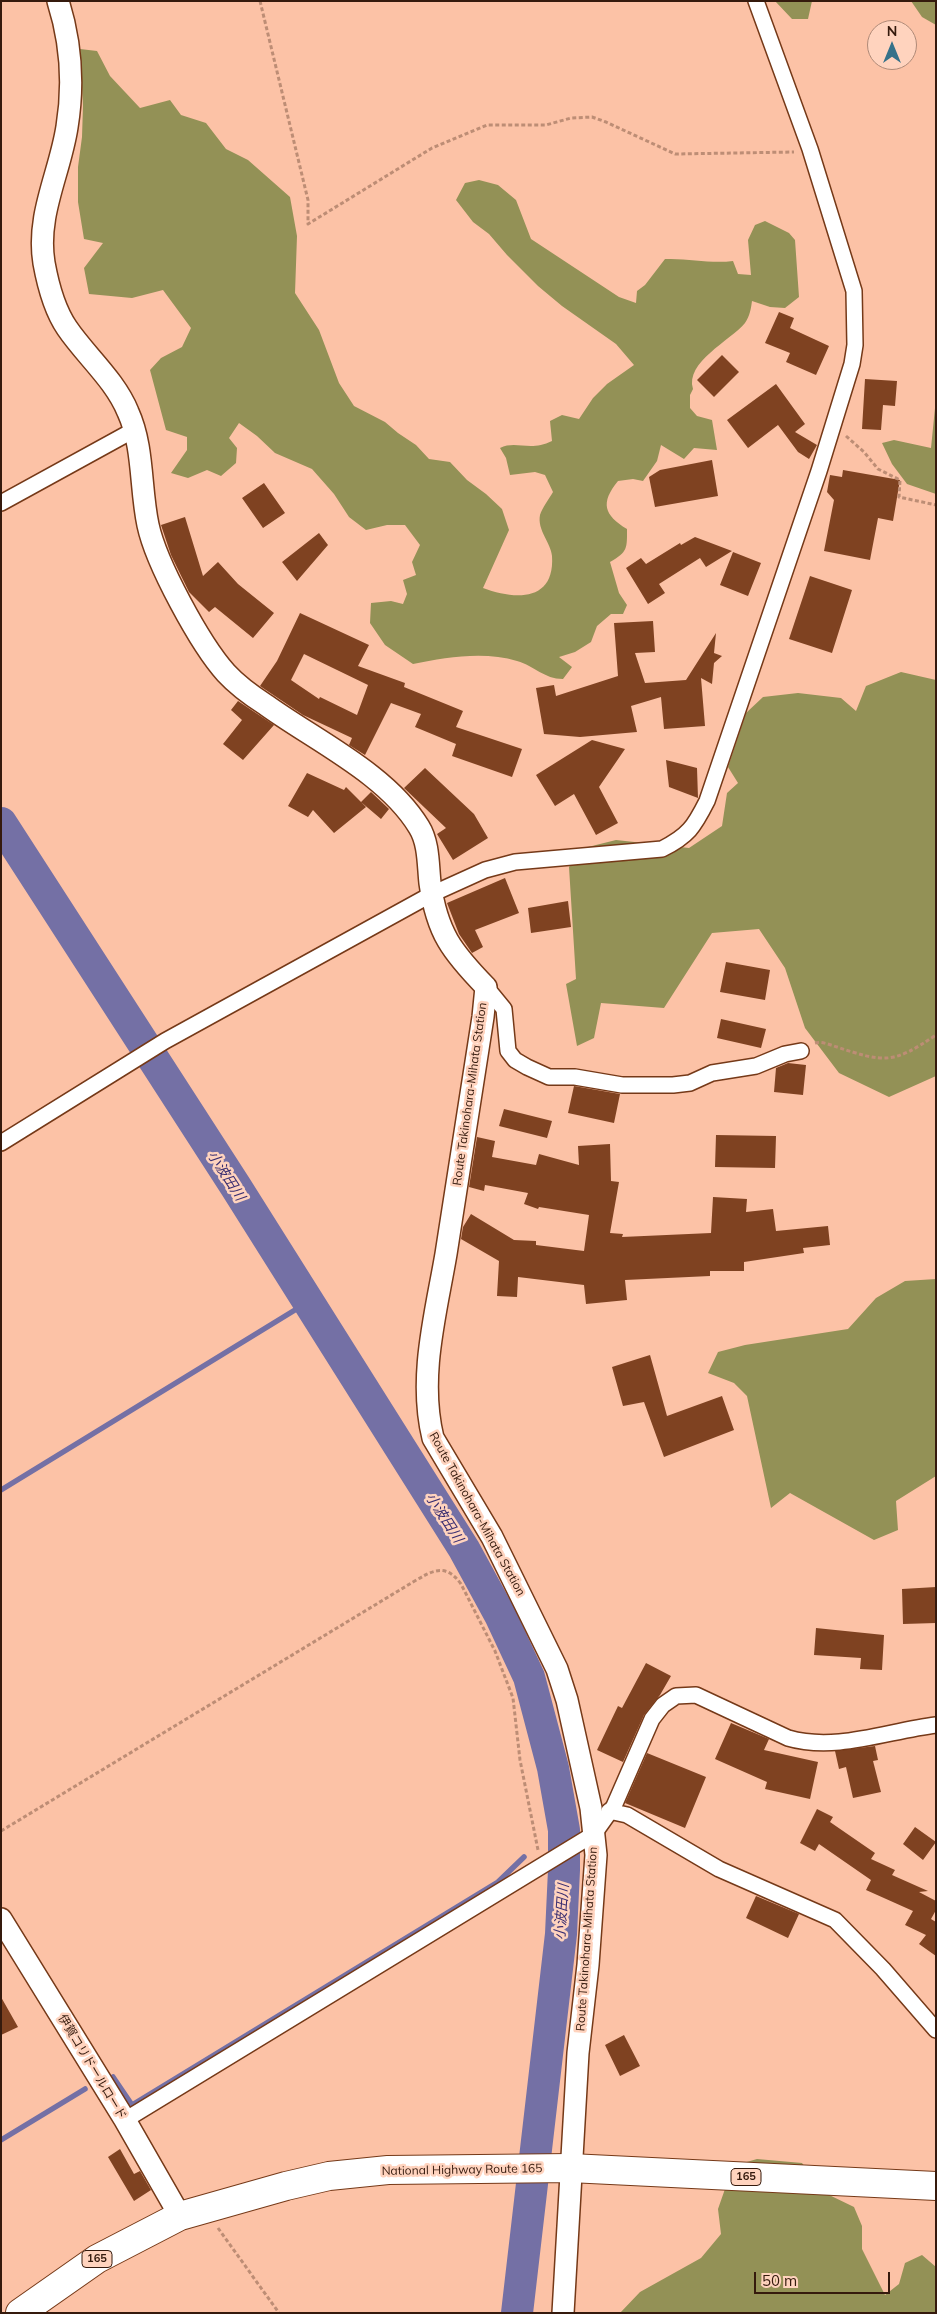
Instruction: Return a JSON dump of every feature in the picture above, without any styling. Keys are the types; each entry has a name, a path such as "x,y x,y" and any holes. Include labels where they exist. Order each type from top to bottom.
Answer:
{"highway":[{"name":"National Highway Route 165","path":"20,2313 97,2259 180,2216 286,2186 354,2173 434,2169 564,2168 936,2186"}],"main road":[{"name":"Route Takinohara-Mihata Station","path":"58,1 65,25 71,61 70,100 67,128 44,217 44,258 54,302 65,326 118,394 128,411 134,430 148,527 168,579 210,652 227,674 250,694 388,789 419,828 425,843 437,921 448,943 464,965 486,987 433,1323 427,1376 429,1421 433,1438 492,1537 557,1669 567,1700 591,1808 596,1855 588,1965 564,2168 563,2313"},
{"name":"伊賀コリドールロード","path":"1,1919 125,2120 180,2216"}],"street":[{"path":"1,1143 133,1063 165,1041 432,894 485,870 515,862 662,849 681,840 694,826 707,801 819,471 832,424 845,390 855,345 854,291 810,149 756,1"},
{"path":"1,503 134,430"},
{"path":"486,987 504,1009 508,1051 515,1060 549,1077 575,1077 622,1084 690,1083 712,1073 756,1066 785,1054 801,1051"},
{"path":"125,2120 594,1834 609,1812 652,1719 663,1705 676,1696 696,1695 788,1738 804,1743 844,1742 903,1729 936,1725"},
{"path":"609,1812 627,1815 719,1869 835,1920 883,1969 936,2030"}],"path":[{"path":"260,1 308,200 308,224 432,148 487,125 546,125 571,118 592,117 675,154 789,153 810,149"},
{"path":"832,424 864,452 878,470 900,480 899,497 936,506"},
{"path":"801,1051 818,1042 873,1059 890,1059 917,1048 936,1036"},
{"path":"1,1831 420,1578 438,1570 447,1571 455,1576 461,1584 495,1651 513,1698 520,1760 545,1865"},
{"path":"209,2207 222,2235 279,2313"}],"shaded area":[{"path":"775,1 812,1 808,19 792,19"},
{"path":"911,1 936,1 936,25 922,17"},
{"path":"80,49 97,51 110,76 140,108 170,100 181,115 206,123 226,149 248,160 290,197 297,236 295,293 319,330 339,383 354,406 385,422 416,445 429,459 450,462 467,480 502,509 509,530 483,588 495,592 520,595 531,594 540,590 547,582 551,571 552,556 540,526 541,512 553,492 545,475 535,472 510,475 506,458 500,448 512,445 537,446 552,441 550,421 562,415 579,419 593,398 607,384 634,365 616,344 562,306 538,286 489,234 473,222 456,200 465,183 479,180 498,185 516,200 531,239 619,297 636,303 637,291 645,285 665,259 733,261 738,274 751,275 748,240 755,225 765,221 789,233 795,240 799,297 785,308 770,307 752,301 745,323 702,361 692,379 693,389 690,395 690,408 697,416 712,420 717,450 694,448 684,459 661,445 657,461 643,481 633,479 618,481 612,489 607,502 607,508 613,519 627,529 627,541 623,552 610,562 619,593 627,605 623,614 611,614 597,626 591,642 575,652 559,657 572,667 563,679 550,677 517,661 492,656 452,657 413,664 385,645 370,623 371,603 391,601 403,604 407,594 403,580 416,575 412,562 420,545 405,525 387,525 366,530 349,517 334,494 312,469 275,453 257,436 239,423 229,438 237,448 236,463 221,476 207,470 188,478 171,473 187,450 187,437 166,430 150,370 161,358 182,347 191,328 163,290 132,298 89,294 84,268 103,243 84,239 78,202 78,167 82,137 83,106"},
{"path":"936,398 936,494 907,484 892,464 882,443 894,440 931,448"},
{"path":"901,672 936,680 936,1076 889,1097 839,1073 805,1028 785,968 759,929 712,933 664,1008 601,1003 594,1038 577,1046 566,984 576,979 569,867 584,848 616,840 689,848 722,826 727,793 738,783 728,767 746,713 763,697 798,693 841,698 856,711 866,686"},
{"path":"936,1279 936,1476 896,1501 898,1530 874,1540 790,1493 771,1508 747,1396 734,1383 708,1373 718,1352 745,1345 848,1329 876,1298 905,1281"},
{"path":"757,2159 802,2163 823,2192 854,2207 862,2226 862,2249 885,2295 899,2284 905,2263 922,2255 936,2267 936,2313 620,2313 640,2292 701,2258 721,2234 718,2209 733,2166"}],"building":[{"path":"779,312 794,318 790,328 829,346 816,375 786,362 790,353 765,343"},
{"path":"722,355 739,372 714,397 697,380"},
{"path":"865,379 897,381 895,406 883,405 881,430 862,429"},
{"path":"776,384 805,424 795,432 817,445 809,459 798,452 778,425 748,448 727,420"},
{"path":"712,460 718,496 655,507 649,477 660,470"},
{"path":"843,470 900,480 893,521 878,518 870,560 824,551 834,500 827,492 830,475 842,477"},
{"path":"264,483 285,513 263,528 242,498"},
{"path":"185,517 203,576 218,562 238,584 274,613 253,638 215,607 209,612 189,592 171,555 161,525"},
{"path":"319,533 328,545 297,581 282,562"},
{"path":"695,537 732,551 706,567 700,558 659,584 665,593 648,604 626,568 641,558 646,564 680,543 681,545"},
{"path":"733,552 761,563 748,596 720,585"},
{"path":"810,576 852,590 832,653 789,639"},
{"path":"300,613 369,645 358,666 405,683 404,687 463,711 456,727 522,749 512,777 452,756 456,744 415,727 421,714 391,703 365,755 349,745 352,738 303,715 260,686 277,661","holes":["304,654 368,685 357,715 320,697 319,699 291,680"]},
{"path":"653,621 655,652 635,653 645,683 686,680 716,633 714,653 722,656 714,663 712,684 701,678 705,726 664,729 661,697 631,706 637,732 580,737 544,734 536,688 554,685 556,696 618,676 614,623"},
{"path":"238,701 274,725 243,760 223,744 242,720 231,710"},
{"path":"592,740 625,749 599,787 618,823 596,835 574,794 555,806 536,775"},
{"path":"666,760 697,768 698,798 669,787"},
{"path":"425,768 474,814 488,838 453,860 437,834 446,828 404,788"},
{"path":"307,773 344,790 346,787 366,807 334,833 313,810 308,817 288,806"},
{"path":"371,792 389,809 381,819 361,802"},
{"path":"505,878 519,913 475,930 483,947 472,953 459,934 447,903"},
{"path":"568,901 571,927 531,933 528,908"},
{"path":"726,962 770,970 765,1000 720,992"},
{"path":"721,1019 766,1029 761,1048 717,1038"},
{"path":"788,1063 806,1065 803,1095 774,1092 776,1068"},
{"path":"574,1086 620,1094 614,1123 568,1113"},
{"path":"504,1109 552,1121 547,1138 499,1126"},
{"path":"716,1135 776,1136 775,1168 715,1167"},
{"path":"477,1137 495,1141 492,1157 536,1165 539,1154 579,1165 578,1146 610,1144 611,1181 619,1182 610,1233 623,1234 622,1237 711,1233 713,1197 747,1199 746,1212 773,1209 776,1231 828,1226 830,1245 803,1248 804,1253 744,1262 744,1271 710,1271 710,1276 625,1280 627,1300 586,1304 584,1285 518,1277 517,1297 497,1296 499,1261 461,1239 463,1227 471,1214 514,1240 536,1241 536,1245 584,1251 589,1215 539,1207 538,1209 524,1204 528,1193 485,1185 484,1191 469,1187"},
{"path":"650,1355 667,1416 722,1396 734,1430 664,1457 644,1402 623,1406 612,1367"},
{"path":"936,1587 936,1623 903,1624 902,1589"},
{"path":"816,1628 884,1635 882,1670 860,1669 861,1658 814,1655"},
{"path":"646,1663 671,1676 660,1695 644,1715 623,1762 597,1750 618,1706 622,1708"},
{"path":"731,1723 769,1739 764,1750 818,1762 810,1799 765,1789 767,1782 715,1759"},
{"path":"875,1746 878,1760 873,1761 881,1792 853,1798 846,1767 839,1769 835,1751"},
{"path":"647,1753 706,1777 685,1828 625,1803"},
{"path":"817,1809 833,1817 830,1822 875,1853 871,1859 895,1870 892,1875 928,1891 919,1892 936,1901 936,1910 931,1919 936,1922 936,1956 919,1944 926,1935 905,1925 913,1911 866,1890 871,1880 819,1844 815,1851 800,1843"},
{"path":"915,1827 936,1842 923,1860 903,1844"},
{"path":"756,1896 799,1914 788,1938 746,1918"},
{"path":"1,1997 18,2027 1,2035"},
{"path":"624,2035 640,2066 620,2076 605,2045"},
{"path":"120,2149 134,2174 140,2171 151,2190 134,2201 108,2157"}],"waterway":[{"name":"小波田川","path":"1,823 236,1187 464,1549 500,1615 529,1677 553,1768 564,1830 564,1870 561,1934 517,2313"},
{"path":"1,1490 308,1302"},
{"path":"113,2077 132,2105 498,1882 524,1857"},
{"path":"1,2140 85,2089"}]}
